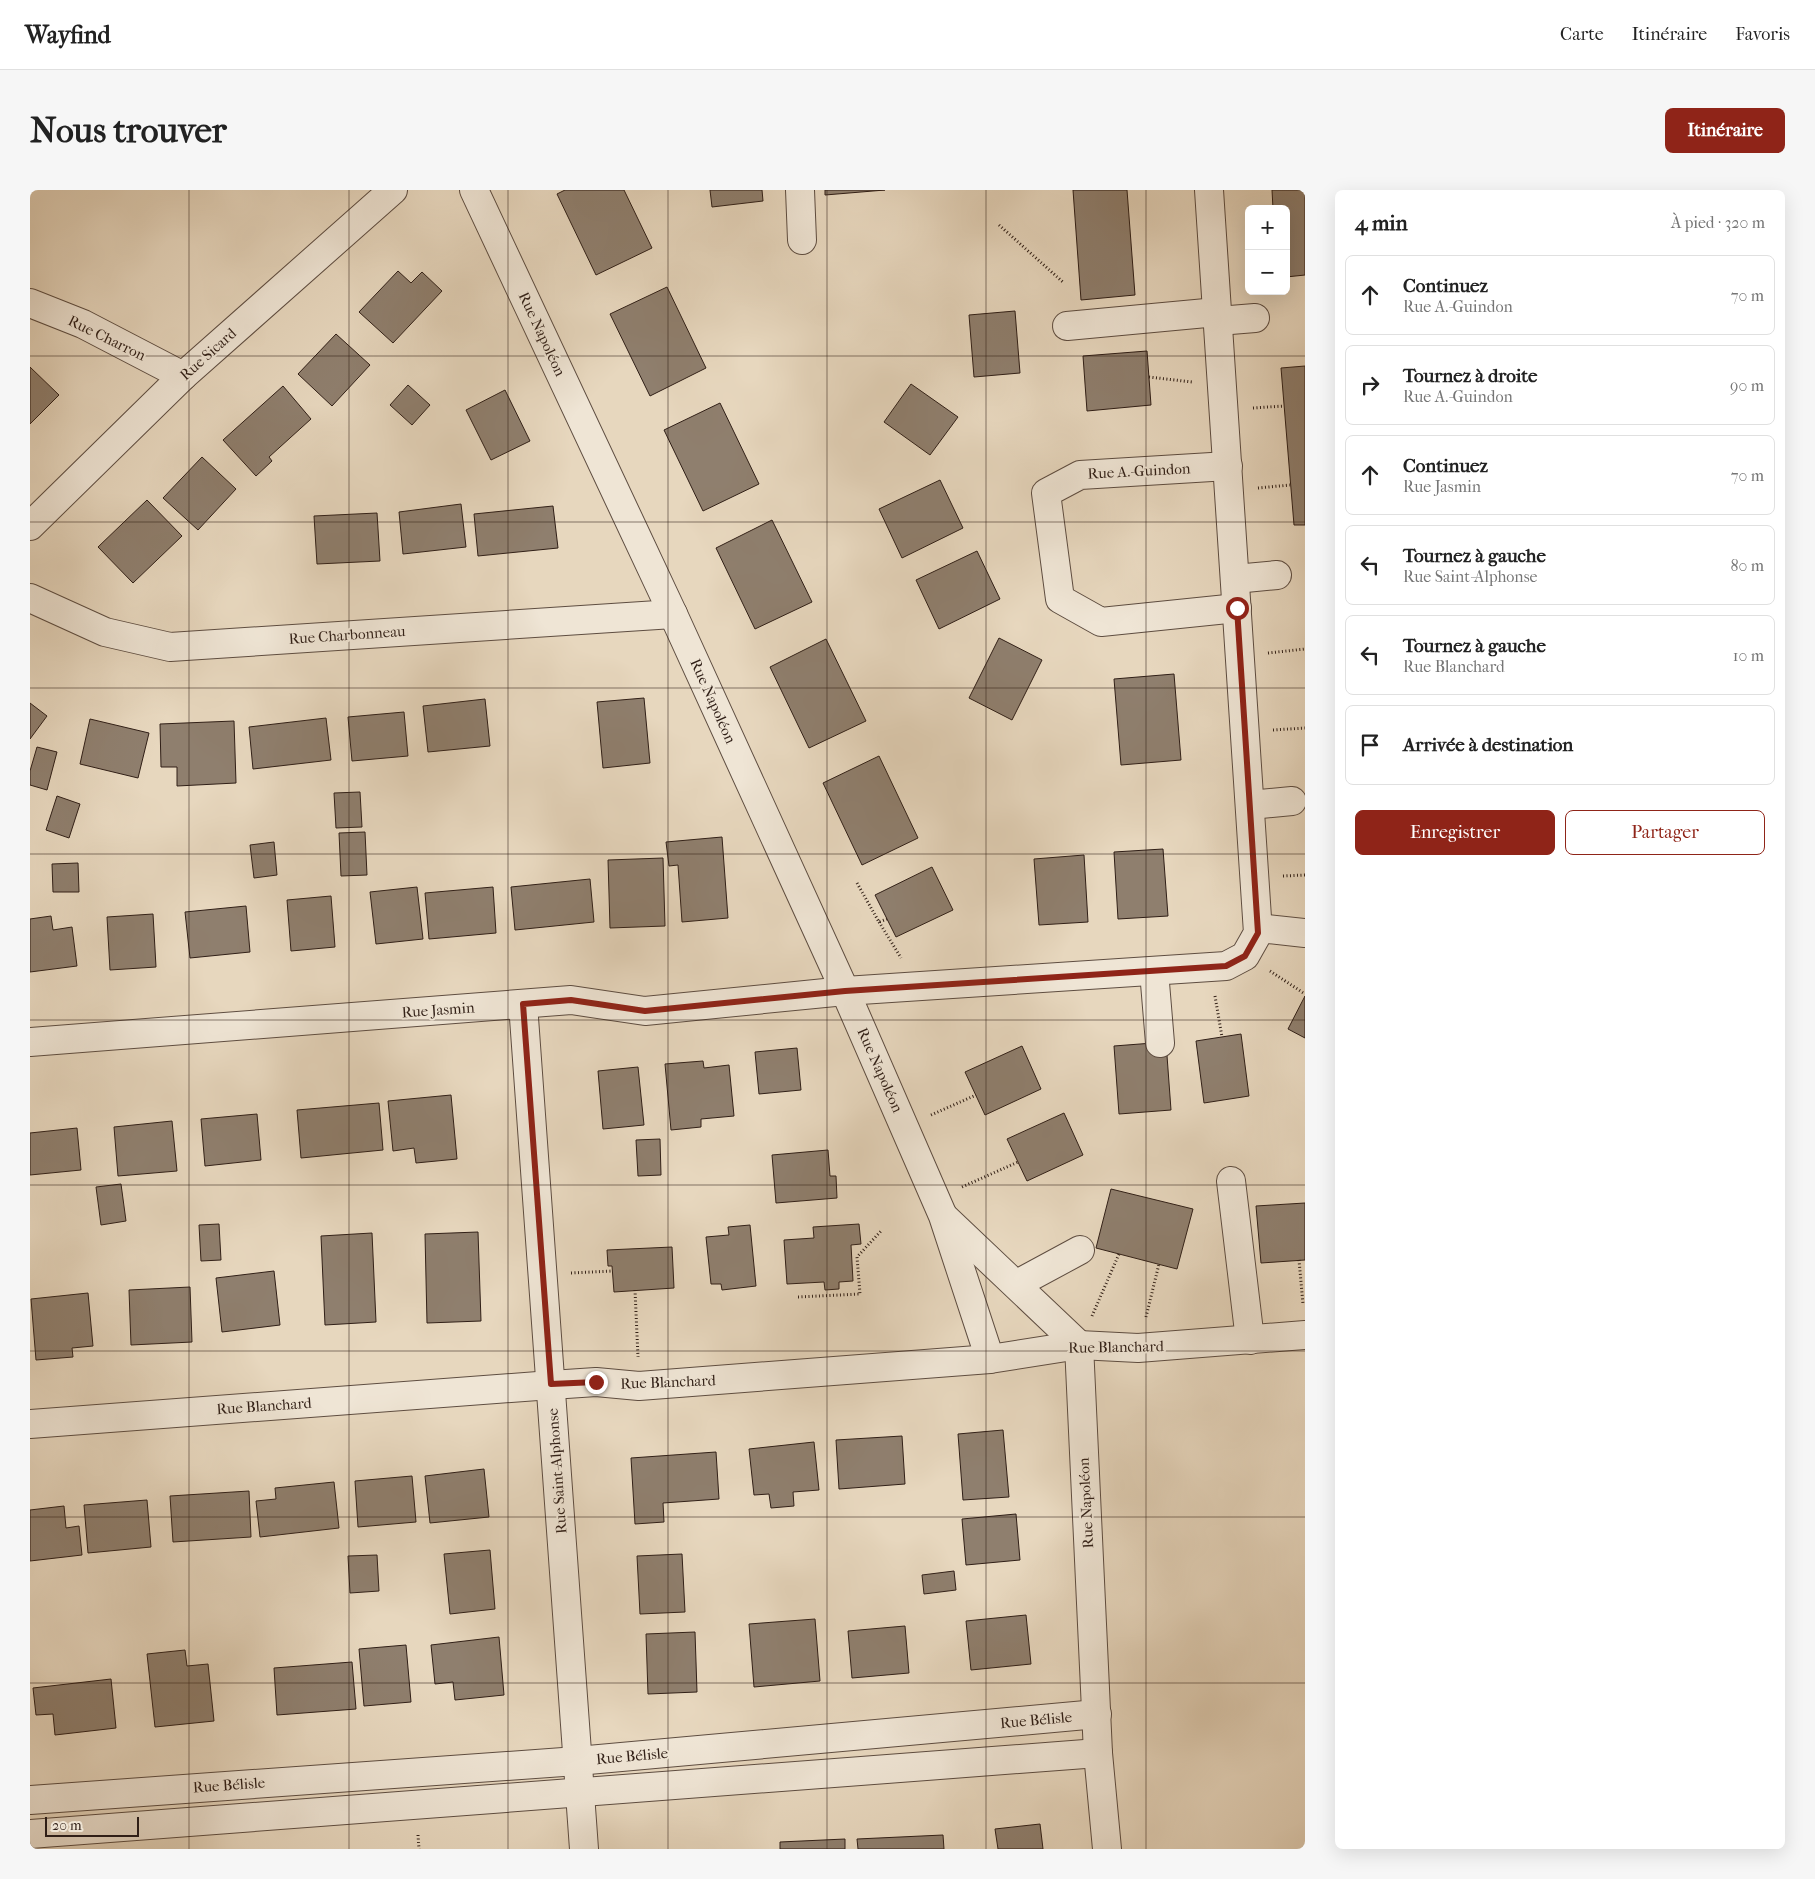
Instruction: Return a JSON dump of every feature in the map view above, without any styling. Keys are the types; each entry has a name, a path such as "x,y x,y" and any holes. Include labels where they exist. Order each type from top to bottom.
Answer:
{"street":[{"name":"Rue Sicard","path":"30,526 183,376 393,190"},
{"name":"Rue Napoléon","path":"474,190 673,614 845,991 939,1207 990,1360"},
{"path":"800,190 802,240"},
{"path":"845,991 1226,966 1245,956 1258,933 1209,190"},
{"name":"Rue Charron","path":"30,304 83,324 183,376"},
{"path":"1067,326 1218,317 1255,318"},
{"name":"Rue A.-Guindon","path":"1228,466 1080,475 1046,493 1060,599 1101,622 1237,608"},
{"path":"1235,579 1277,575"},
{"name":"Rue Charbonneau","path":"30,598 105,632 170,647 673,614"},
{"path":"1250,805 1292,801"},
{"path":"1258,928 1305,934"},
{"path":"1154,971 1160,1043"},
{"name":"Rue Jasmin","path":"30,1042 571,1000 645,1011 845,991"},
{"name":"Rue Saint-Alphonse","path":"523,1004 551,1384 578,1793 584,1849"},
{"path":"1232,1181 1250,1340"},
{"name":"Rue Napoléon","path":"939,1207 1079,1345 1098,1753 1107,1849"},
{"path":"1017,1284 1080,1250"},
{"name":"Rue Blanchard","path":"30,1424 551,1384 596,1382 639,1386 990,1360 1079,1345 1138,1348 1305,1335"},
{"name":"Rue Bélisle","path":"30,1800 577,1761 1097,1714"},
{"path":"30,1834 1098,1753"},
{"path":"167,1790 170,1823"}],"path":[{"path":"999,224 1064,283"},
{"path":"1149,377 1222,386"},
{"path":"1240,656 1305,648"},
{"path":"858,883 917,986"},
{"path":"880,922 887,919"},
{"path":"1245,956 1305,994"},
{"path":"1210,967 1222,1037"},
{"path":"904,1127 976,1095"},
{"path":"939,1207 1018,1162"},
{"path":"798,1297 860,1294 857,1257 881,1231"},
{"path":"1079,1345 1119,1254"},
{"path":"1299,1260 1303,1306"},
{"path":"1138,1348 1159,1264"},
{"path":"543,1275 613,1271"},
{"path":"635,1290 639,1386"}],"building":[{"path":"565,190 624,190 652,248 596,275 557,194"},
{"path":"710,190 762,190 763,201 712,207"},
{"path":"825,190 885,190 825,195"},
{"path":"1073,190 1127,190 1135,295 1081,300"},
{"path":"1272,190 1305,190 1305,275 1290,277 1290,205 1273,205"},
{"path":"398,271 411,283 422,272 442,291 393,343 359,312"},
{"path":"667,287 706,368 650,396 610,314"},
{"path":"1015,311 1020,373 974,377 969,315"},
{"path":"336,334 370,365 332,406 298,374"},
{"path":"1147,351 1151,405 1087,411 1083,356"},
{"path":"1305,366 1305,525 1294,525 1281,368"},
{"path":"30,367 59,395 30,424"},
{"path":"911,384 958,417 930,455 884,422"},
{"path":"408,385 430,405 412,425 390,405"},
{"path":"283,386 311,419 269,457 272,461 256,476 223,440"},
{"path":"505,390 530,441 491,460 466,410"},
{"path":"720,403 759,484 703,511 664,430"},
{"path":"202,457 236,489 198,530 163,498"},
{"path":"940,480 963,528 902,558 879,509"},
{"path":"147,500 182,536 133,583 98,547"},
{"path":"461,504 466,547 403,554 399,512"},
{"path":"553,506 558,548 478,556 474,514"},
{"path":"377,513 380,561 317,564 314,516"},
{"path":"772,520 812,602 755,629 716,548"},
{"path":"977,551 1000,599 939,629 916,580"},
{"path":"999,638 1042,660 1012,720 969,698"},
{"path":"826,639 866,721 809,748 770,667"},
{"path":"1174,674 1181,760 1121,765 1114,679"},
{"path":"644,698 650,763 603,768 597,702"},
{"path":"485,699 490,746 428,752 423,706"},
{"path":"30,703 47,716 30,739"},
{"path":"404,712 408,756 352,761 348,717"},
{"path":"326,718 331,760 253,769 249,727"},
{"path":"90,719 149,733 138,778 80,764"},
{"path":"234,721 236,783 177,786 177,767 161,767 160,724"},
{"path":"37,747 57,752 47,790 30,785 30,771"},
{"path":"879,756 918,838 862,865 823,783"},
{"path":"360,792 362,827 336,828 334,793"},
{"path":"57,796 80,804 69,838 46,830"},
{"path":"365,832 367,875 341,876 339,833"},
{"path":"722,837 728,918 682,922 678,865 669,866 666,842"},
{"path":"274,842 277,875 254,878 250,845"},
{"path":"1163,849 1168,916 1118,919 1114,852"},
{"path":"1084,855 1088,922 1039,925 1034,859"},
{"path":"663,858 665,926 610,928 608,860"},
{"path":"78,863 79,892 53,892 52,864"},
{"path":"932,867 953,910 896,937 875,895"},
{"path":"590,879 594,922 515,930 511,887"},
{"path":"417,887 423,939 376,944 370,892"},
{"path":"493,887 496,933 429,939 425,893"},
{"path":"331,896 335,947 291,951 287,900"},
{"path":"246,906 250,952 190,958 185,912"},
{"path":"153,914 156,967 110,970 107,917"},
{"path":"51,916 53,930 72,927 77,966 30,972 30,919"},
{"path":"1305,996 1305,1038 1288,1029"},
{"path":"1241,1034 1249,1096 1204,1103 1196,1041"},
{"path":"1166,1042 1171,1110 1119,1114 1114,1046"},
{"path":"1022,1046 1041,1089 985,1115 965,1072"},
{"path":"797,1048 801,1090 759,1094 755,1052"},
{"path":"703,1061 704,1068 729,1065 734,1116 701,1119 701,1127 671,1130 665,1064"},
{"path":"638,1067 644,1125 603,1129 598,1071"},
{"path":"451,1095 457,1159 416,1163 414,1148 393,1151 388,1101"},
{"path":"379,1103 383,1150 301,1158 297,1110"},
{"path":"1064,1113 1083,1155 1027,1181 1007,1139"},
{"path":"257,1114 261,1160 205,1166 201,1119"},
{"path":"172,1121 177,1171 118,1176 114,1127"},
{"path":"77,1128 81,1170 30,1175 30,1133"},
{"path":"660,1139 661,1175 638,1176 636,1140"},
{"path":"828,1150 830,1176 836,1176 837,1198 776,1203 772,1155"},
{"path":"121,1184 126,1221 101,1225 96,1187"},
{"path":"1111,1189 1193,1209 1177,1269 1096,1248"},
{"path":"1305,1203 1305,1260 1261,1263 1256,1206"},
{"path":"219,1224 221,1260 201,1261 199,1225"},
{"path":"859,1224 861,1244 851,1245 853,1281 839,1282 839,1289 825,1290 824,1282 787,1284 784,1240 814,1238 813,1227"},
{"path":"750,1225 756,1286 722,1290 721,1284 711,1284 706,1237 729,1235 728,1227"},
{"path":"478,1232 481,1321 427,1323 425,1234"},
{"path":"372,1233 376,1322 325,1325 321,1236"},
{"path":"672,1247 674,1288 614,1292 612,1266 608,1266 607,1250"},
{"path":"274,1271 280,1325 222,1332 216,1278"},
{"path":"190,1287 192,1342 131,1345 129,1290"},
{"path":"88,1293 93,1346 72,1348 73,1357 36,1360 31,1299"},
{"path":"1003,1430 1009,1497 963,1500 958,1434"},
{"path":"902,1436 905,1484 839,1489 836,1440"},
{"path":"814,1442 819,1490 793,1492 794,1506 771,1508 769,1494 754,1495 749,1449"},
{"path":"716,1452 719,1499 663,1503 664,1522 635,1524 631,1458"},
{"path":"484,1469 489,1517 430,1523 425,1476"},
{"path":"412,1476 416,1522 358,1527 355,1481"},
{"path":"334,1482 339,1528 260,1537 256,1501 276,1499 275,1488"},
{"path":"249,1491 251,1537 173,1542 170,1496"},
{"path":"147,1500 151,1547 88,1553 84,1505"},
{"path":"64,1506 66,1528 79,1526 82,1555 30,1561 30,1510"},
{"path":"1016,1514 1020,1560 966,1565 962,1519"},
{"path":"490,1550 495,1609 450,1614 444,1554"},
{"path":"682,1554 685,1612 640,1614 637,1556"},
{"path":"377,1555 379,1591 350,1593 348,1556"},
{"path":"954,1571 956,1590 924,1594 922,1575"},
{"path":"1026,1615 1031,1664 971,1670 966,1621"},
{"path":"815,1619 820,1681 754,1687 749,1624"},
{"path":"905,1626 909,1673 852,1678 848,1631"},
{"path":"695,1632 697,1692 648,1694 646,1634"},
{"path":"499,1637 504,1695 455,1700 453,1682 435,1684 431,1645"},
{"path":"406,1645 411,1702 364,1706 359,1649"},
{"path":"185,1650 187,1666 208,1664 214,1721 155,1727 147,1654"},
{"path":"352,1662 356,1709 277,1715 274,1668"},
{"path":"111,1679 116,1728 55,1735 53,1714 36,1715 33,1688"},
{"path":"1040,1824 1043,1849 998,1849 995,1829"},
{"path":"943,1835 944,1849 858,1849 857,1839"},
{"path":"845,1839 845,1849 780,1849 780,1842"}],"route":[{"path":"596,1382 551,1384 523,1004 571,1000 645,1011 845,991 1226,966 1245,956 1258,933 1237,608"}]}
